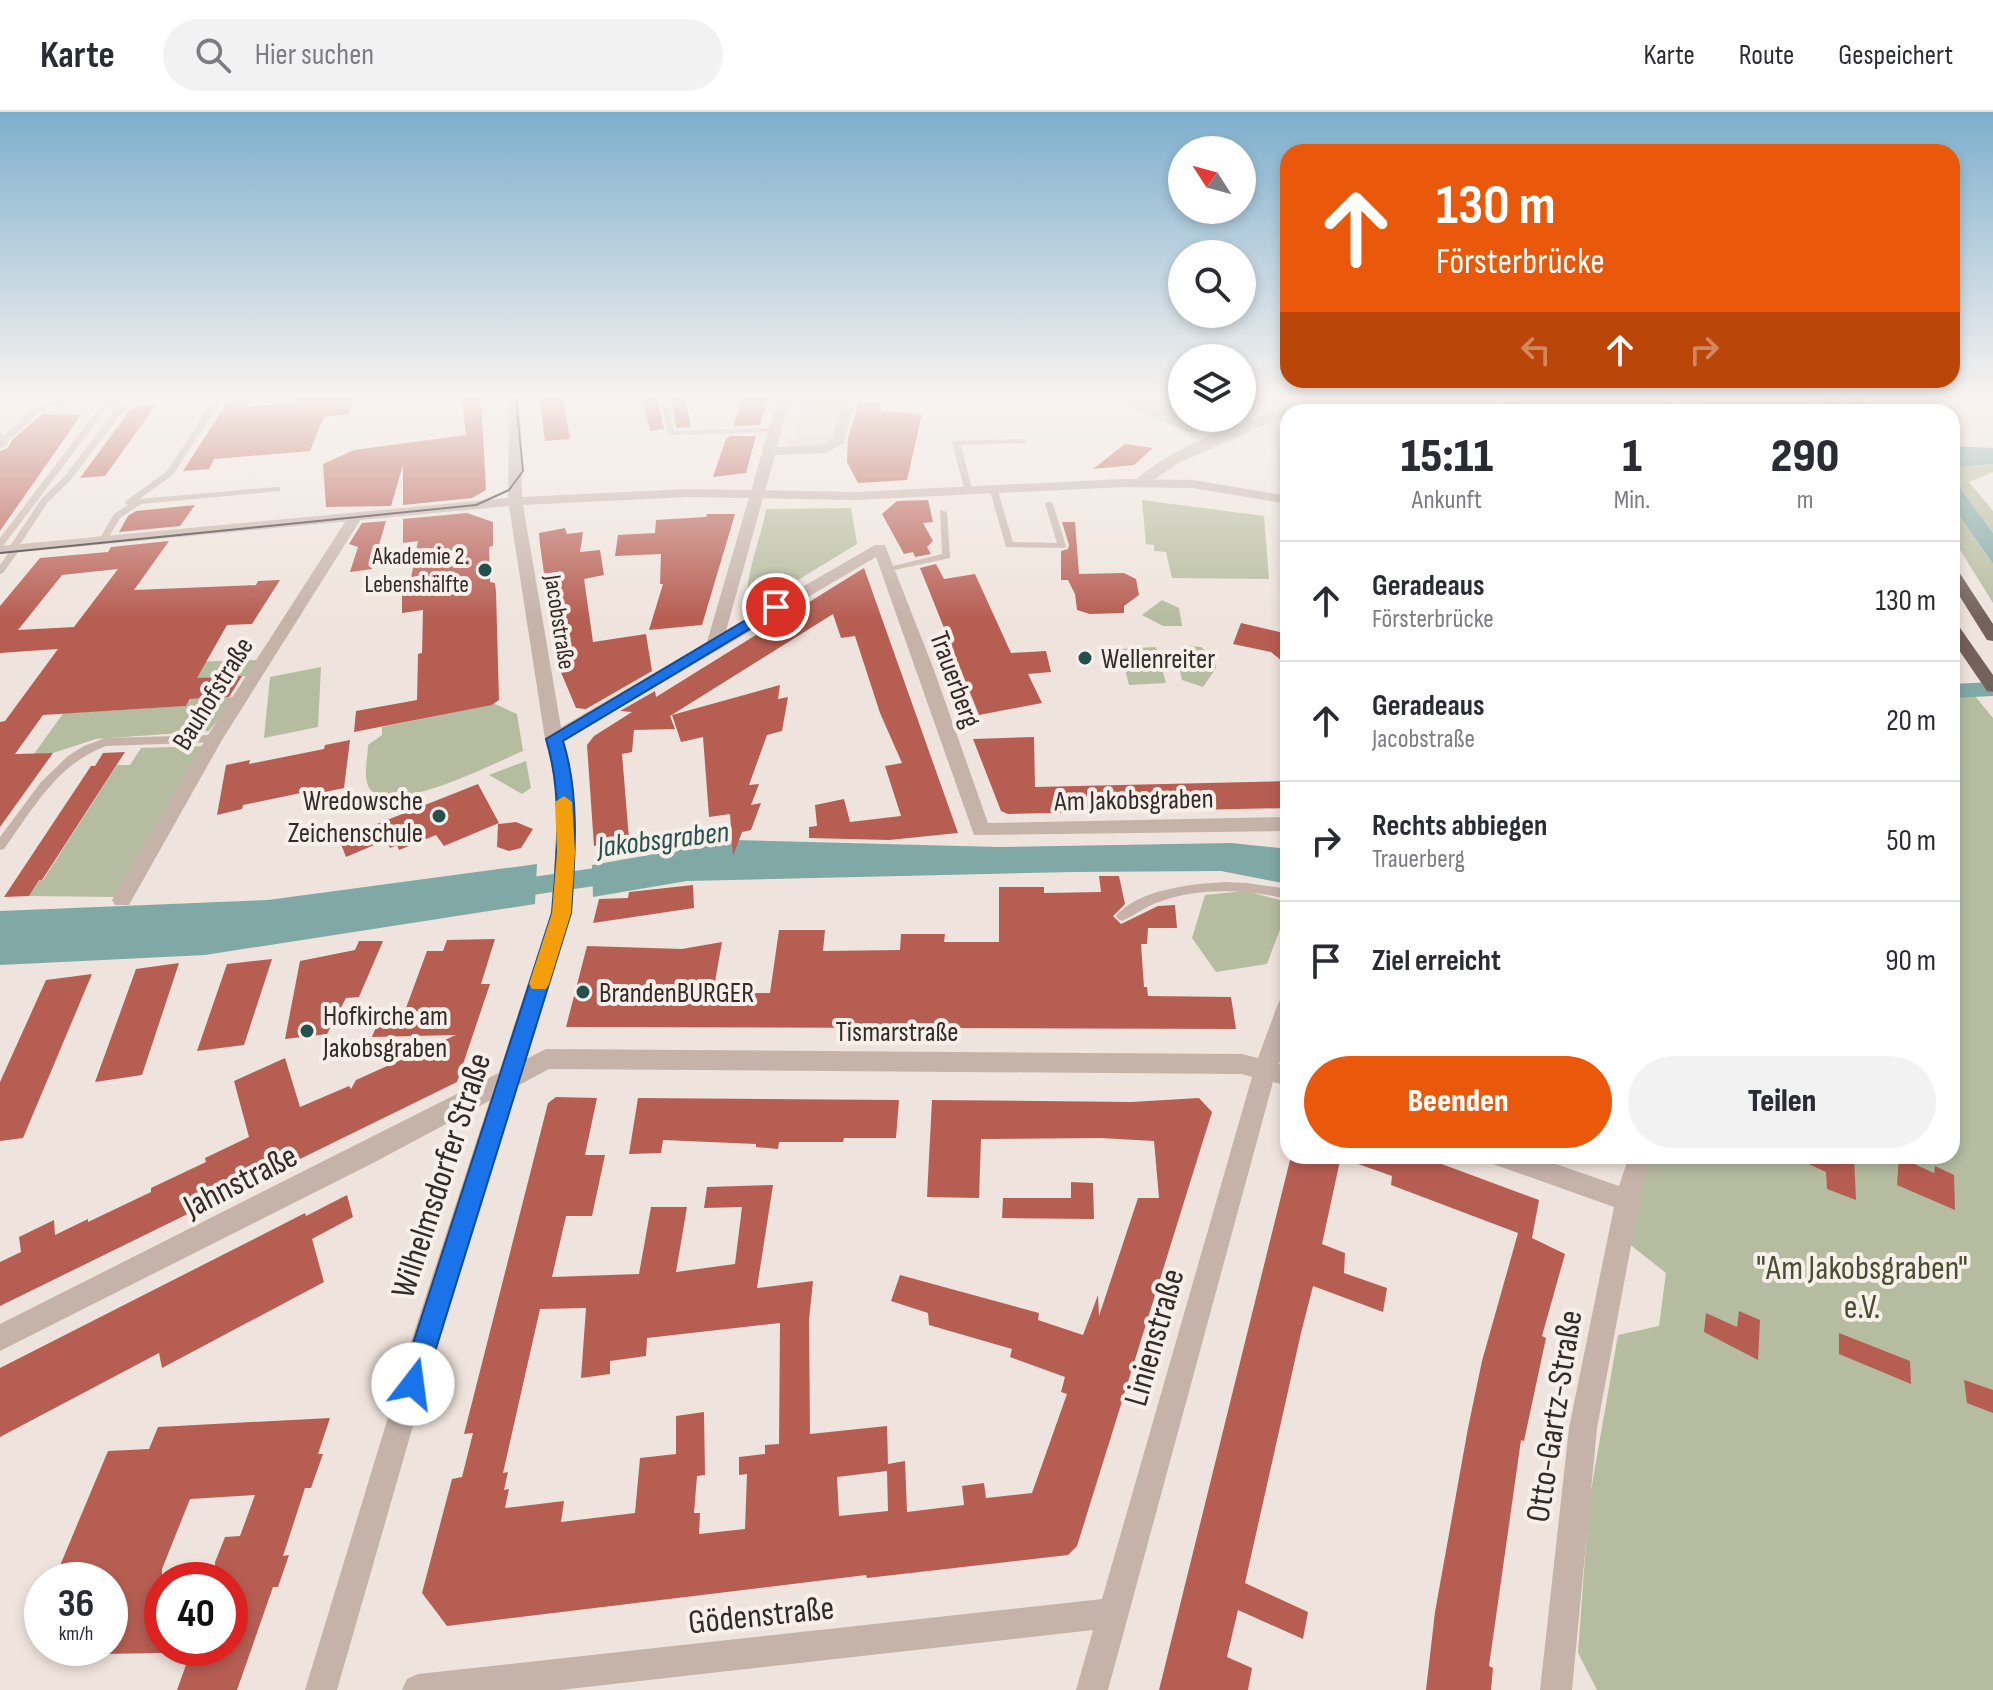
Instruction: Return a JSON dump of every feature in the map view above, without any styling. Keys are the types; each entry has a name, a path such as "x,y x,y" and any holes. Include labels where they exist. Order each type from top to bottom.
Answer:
{"main road":[{"path":"1960,584 1993,636"},
{"path":"1960,640 1993,687"}],"street":[{"name":"Jacobstraße","path":"515,472 515,502 554,739 562,765 566,852"},
{"path":"715,643 764,472"},
{"path":"1139,484 1157,472"},
{"path":"1139,484 1280,510"},
{"path":"7,548 354,519 515,502 688,493 855,496 993,488 1193,484 1280,499"},
{"name":"Bauhofstraße","path":"122,900 214,739 354,519"},
{"name":"Trauerberg","path":"554,739 715,643 877,540 981,830"},
{"name":"Am Jakobsgraben","path":"981,830 1280,824"},
{"name":"Wilhelmsdorfer Straße","path":"321,1690 427,1332 561,913 566,852"},
{"name":"Tismarstraße","path":"508,1079 546,1059 1142,1062 1242,1064 1277,1072"},
{"name":"Linienstraße","path":"1092,1690 1112,1613 1277,1072"},
{"name":"Jahnstraße","path":"0,1338 367,1154 508,1079"},
{"path":"1524,1164 1627,1200"},
{"name":"Otto-Gartz-Straße","path":"1556,1690 1583,1428 1627,1200 1638,1164"},
{"name":"Gödenstraße","path":"418,1690 1112,1613"}],"lane":[{"path":"0,571 7,548 59,472"},
{"path":"7,548 45,500 73,472"},
{"path":"103,540 121,512 137,495 171,472"},
{"path":"963,472 968,489"},
{"path":"993,488 1009,545 1062,546 1049,504"},
{"path":"121,512 139,502 277,489"},
{"path":"888,570 947,556 943,512"},
{"path":"0,846 55,771 88,746 105,742 214,739"},
{"path":"1122,916 1140,902 1230,885 1280,893"}],"green space":[{"path":"1960,472 1993,472 1969,482 1993,511 1993,533 1960,486"},
{"path":"1142,500 1264,516 1269,579 1172,578 1166,552 1154,551 1154,545 1146,544"},
{"path":"851,508 857,544 757,605 749,606 750,572 766,509"},
{"path":"1960,517 1993,564 1993,603 1960,550"},
{"path":"1162,600 1179,608 1182,626 1163,626 1142,615"},
{"path":"1190,646 1201,647 1214,658 1216,668 1203,687 1182,680 1177,658"},
{"path":"1156,647 1166,683 1129,685 1120,649"},
{"path":"258,660 249,676 204,678 199,685 87,692 72,713 186,706 191,699 236,697 209,731 96,739 53,753 34,754 87,680 186,662"},
{"path":"321,667 318,727 264,738 270,677"},
{"name":"\"Am Jakobsgraben\" e.V.","path":"1974,695 1993,718 1993,1690 1597,1690 1578,1653 1589,1502 1618,1335 1659,1326 1666,1273 1628,1243 1649,1164 1960,1164 1960,696"},
{"path":"495,704 517,714 523,751 421,792 381,796 370,789 366,774 368,745 382,735 382,727"},
{"path":"205,746 116,897 29,896 39,880 43,880 117,765 130,765 141,748"},
{"path":"526,761 531,788 522,794 489,775"},
{"path":"1245,891 1280,900 1280,929 1267,964 1216,972 1192,938 1205,895"}],"water":[{"path":"1960,487 1993,533 1993,564 1960,517"},
{"path":"735,840 998,847 1231,843 1280,848 1280,882 1221,871 1074,872 687,881 593,897 592,865"},
{"name":"Jakobsgraben","path":"537,864 535,904 205,955 0,965 0,911 268,900"}],"building":[{"path":"0,472 41,472 0,531"},
{"path":"85,472 108,472 105,476 80,478"},
{"path":"324,472 401,472 391,506 326,507"},
{"path":"403,472 485,472 486,490 472,498 403,505"},
{"path":"715,472 746,472 746,473 713,477"},
{"path":"852,472 909,472 907,480 858,483"},
{"path":"928,500 933,522 923,523 933,541 927,547 931,554 915,557 913,552 904,554 882,514 897,501"},
{"path":"195,505 180,526 119,532 128,516 136,511"},
{"path":"467,513 493,522 493,546 489,547 490,582 495,583 496,592 499,700 492,705 354,732 356,711 417,700 423,610 402,613 402,579 411,578 418,541 403,543 403,519"},
{"path":"707,514 735,514 702,625 649,630 663,584 660,584 661,554 615,556 618,535 655,533 656,520 706,517"},
{"path":"386,521 372,569 350,572 358,547 349,544 362,523"},
{"path":"1062,522 1075,522 1079,574 1124,573 1136,579 1139,595 1124,606 1124,613 1090,614 1077,610 1075,594 1068,580 1061,580 1061,551 1068,549 1069,545"},
{"path":"565,528 567,534 583,532 580,552 600,550 604,575 584,579 593,642 646,634 652,671 586,709 576,708 557,663 555,648 563,647 555,587 546,588 540,545 539,533"},
{"path":"169,541 134,590 256,585 258,581 280,580 252,624 227,625 197,678 242,676 229,697 190,699 186,706 43,715 15,754 53,753 0,827 0,722 5,721 58,649 0,653 0,606 40,558 108,552 111,547","holes":["118,569 74,627 18,630 62,575"]},
{"path":"936,564 944,579 975,574 1011,653 1046,651 1051,672 1028,674 1042,703 979,715 920,568"},
{"path":"864,568 958,833 889,840 809,838 809,827 817,826 815,805 844,799 850,822 901,816 885,766 902,763 880,713 855,636 841,638 833,614 670,716 675,729 634,730 632,752 622,754 629,839 594,846 587,745 594,736 632,712 620,711 655,691 656,697"},
{"path":"1241,623 1280,632 1280,659 1271,652 1233,644"},
{"path":"780,685 778,699 788,697 782,731 767,735 749,785 759,784 751,805 761,803 751,830 742,832 733,856 730,814 709,817 703,737 681,742 672,715"},
{"path":"1034,737 1035,787 1280,781 1280,808 1008,814 1001,811 973,739"},
{"path":"350,740 344,788 320,793 320,789 243,805 242,809 217,815 226,765 250,760 249,764 324,749 325,745"},
{"path":"125,752 29,896 4,897 91,766 95,766 103,753"},
{"name":"Wredowsche Zeichenschule","path":"478,784 499,823 444,846 436,835 399,850 397,845 390,848 386,840 346,857 339,839"},
{"path":"516,822 533,829 521,848 509,851 497,847 498,824"},
{"path":"1099,876 1119,876 1125,904 1113,916 1121,924 1158,906 1175,905 1177,928 1148,928 1147,944 1141,944 1144,987 1147,987 1148,996 1231,997 1236,1029 566,1027 587,946 682,949 722,942 713,993 770,993 779,930 825,930 823,951 900,950 901,934 945,934 944,942 999,942 999,887 1044,887 1044,893 1101,892"},
{"path":"693,885 694,908 593,923 599,899 628,898 629,892"},
{"path":"495,939 481,984 490,984 457,1082 0,1306 0,1262 21,1252 19,1237 54,1220 55,1235 88,1219 88,1222 151,1192 151,1188 249,1137 234,1081 285,1058 300,1107 349,1086 351,1089 356,1080 456,1035 372,1037 380,1017 403,1016 427,951 443,951 447,940"},
{"path":"359,941 383,941 359,997 346,998 327,1034 285,1039 300,961 355,950"},
{"path":"272,959 244,1045 197,1051 227,964"},
{"path":"179,963 142,1075 95,1082 136,969"},
{"path":"92,974 23,1138 0,1141 0,1082 46,980"},
{"path":"556,1097 597,1098 585,1155 605,1155 592,1216 566,1216 552,1277 639,1274 651,1207 687,1207 676,1272 735,1264 742,1207 704,1208 707,1187 773,1185 757,1288 813,1281 809,1320 810,1434 887,1426 888,1464 905,1461 907,1512 964,1505 962,1486 984,1483 986,1498 1032,1493 1067,1394 1061,1392 1065,1377 1010,1357 1012,1349 929,1325 928,1313 891,1301 900,1275 1039,1313 1038,1320 1083,1335 1098,1295 1099,1316 1138,1198 1159,1198 1154,1141 1101,1138 981,1139 979,1198 927,1197 932,1100 1131,1102 1199,1098 1212,1112 1077,1546 1068,1555 867,1578 866,1575 447,1626 422,1593 452,1479 462,1477 473,1433 464,1434 548,1103","holes":["586,1308 581,1378 610,1374 610,1361 646,1356 647,1338 780,1323 779,1444 765,1445 765,1454 739,1457 739,1475 747,1474 745,1529 699,1534 700,1513 694,1513 697,1476 705,1475 704,1412 676,1416 676,1454 640,1458 635,1513 561,1522 564,1501 505,1508 509,1489 504,1490 508,1472 503,1473 540,1309","887,1471 888,1511 839,1516 837,1477"]},
{"path":"638,1098 899,1100 896,1138 779,1142 778,1149 756,1147 756,1144 663,1140 661,1153 629,1154"},
{"path":"1289,1164 1339,1164 1322,1244 1345,1253 1344,1273 1387,1288 1383,1312 1313,1286 1245,1583 1308,1612 1303,1639 1238,1610 1227,1657 1252,1668 1248,1690 1159,1690"},
{"path":"1358,1164 1442,1164 1539,1200 1532,1238 1565,1254 1542,1336 1546,1338 1524,1441 1521,1440 1489,1666 1493,1668 1491,1690 1426,1690 1435,1612 1468,1428 1482,1361 1518,1233 1391,1185 1392,1176"},
{"path":"1808,1164 1854,1164 1856,1200 1827,1189 1826,1172"},
{"path":"1898,1164 1914,1164 1934,1173 1935,1166 1954,1175 1955,1210 1897,1185"},
{"path":"1071,1182 1093,1183 1094,1219 1002,1218 1003,1198 1071,1198"},
{"path":"347,1195 353,1217 312,1239 324,1282 162,1368 159,1353 0,1437 0,1368 305,1213 306,1216"},
{"path":"1739,1311 1760,1320 1758,1360 1704,1332 1706,1313 1737,1327"},
{"path":"1839,1333 1910,1361 1911,1384 1839,1354"},
{"path":"1964,1380 1993,1390 1993,1413 1967,1403"},
{"path":"330,1418 318,1454 323,1454 311,1488 305,1488 283,1556 289,1555 278,1587 273,1587 248,1659 248,1562 215,1562 225,1537 240,1536 255,1495 190,1499 165,1562 144,1562 144,1653 128,1654 128,1562 62,1562 108,1451 149,1449 158,1427"},
{"path":"186,1666 245,1666 237,1690 177,1690"}],"waterway":[{"name":"Jakobsgraben","path":"1960,691 1993,689"},
{"name":"Jakobsgraben","path":"505,890 623,873"}],"tram line":[{"path":"0,553 476,505 509,490 523,472"}],"slow traffic":[{"path":"539,984 561,913 566,852 564,802"}],"place":[{"name":"Akademie 2. Lebenshälfte","path":"485,570"},
{"name":"Wellenreiter","path":"1085,658"},
{"name":"Wredowsche Zeichenschule","path":"439,816"},
{"name":"BrandenBURGER","path":"583,992"},
{"name":"Hofkirche am Jakobsgraben","path":"307,1031"}],"route":[{"path":"413,1384 561,913 566,852 562,765 554,739 776,607"}]}
